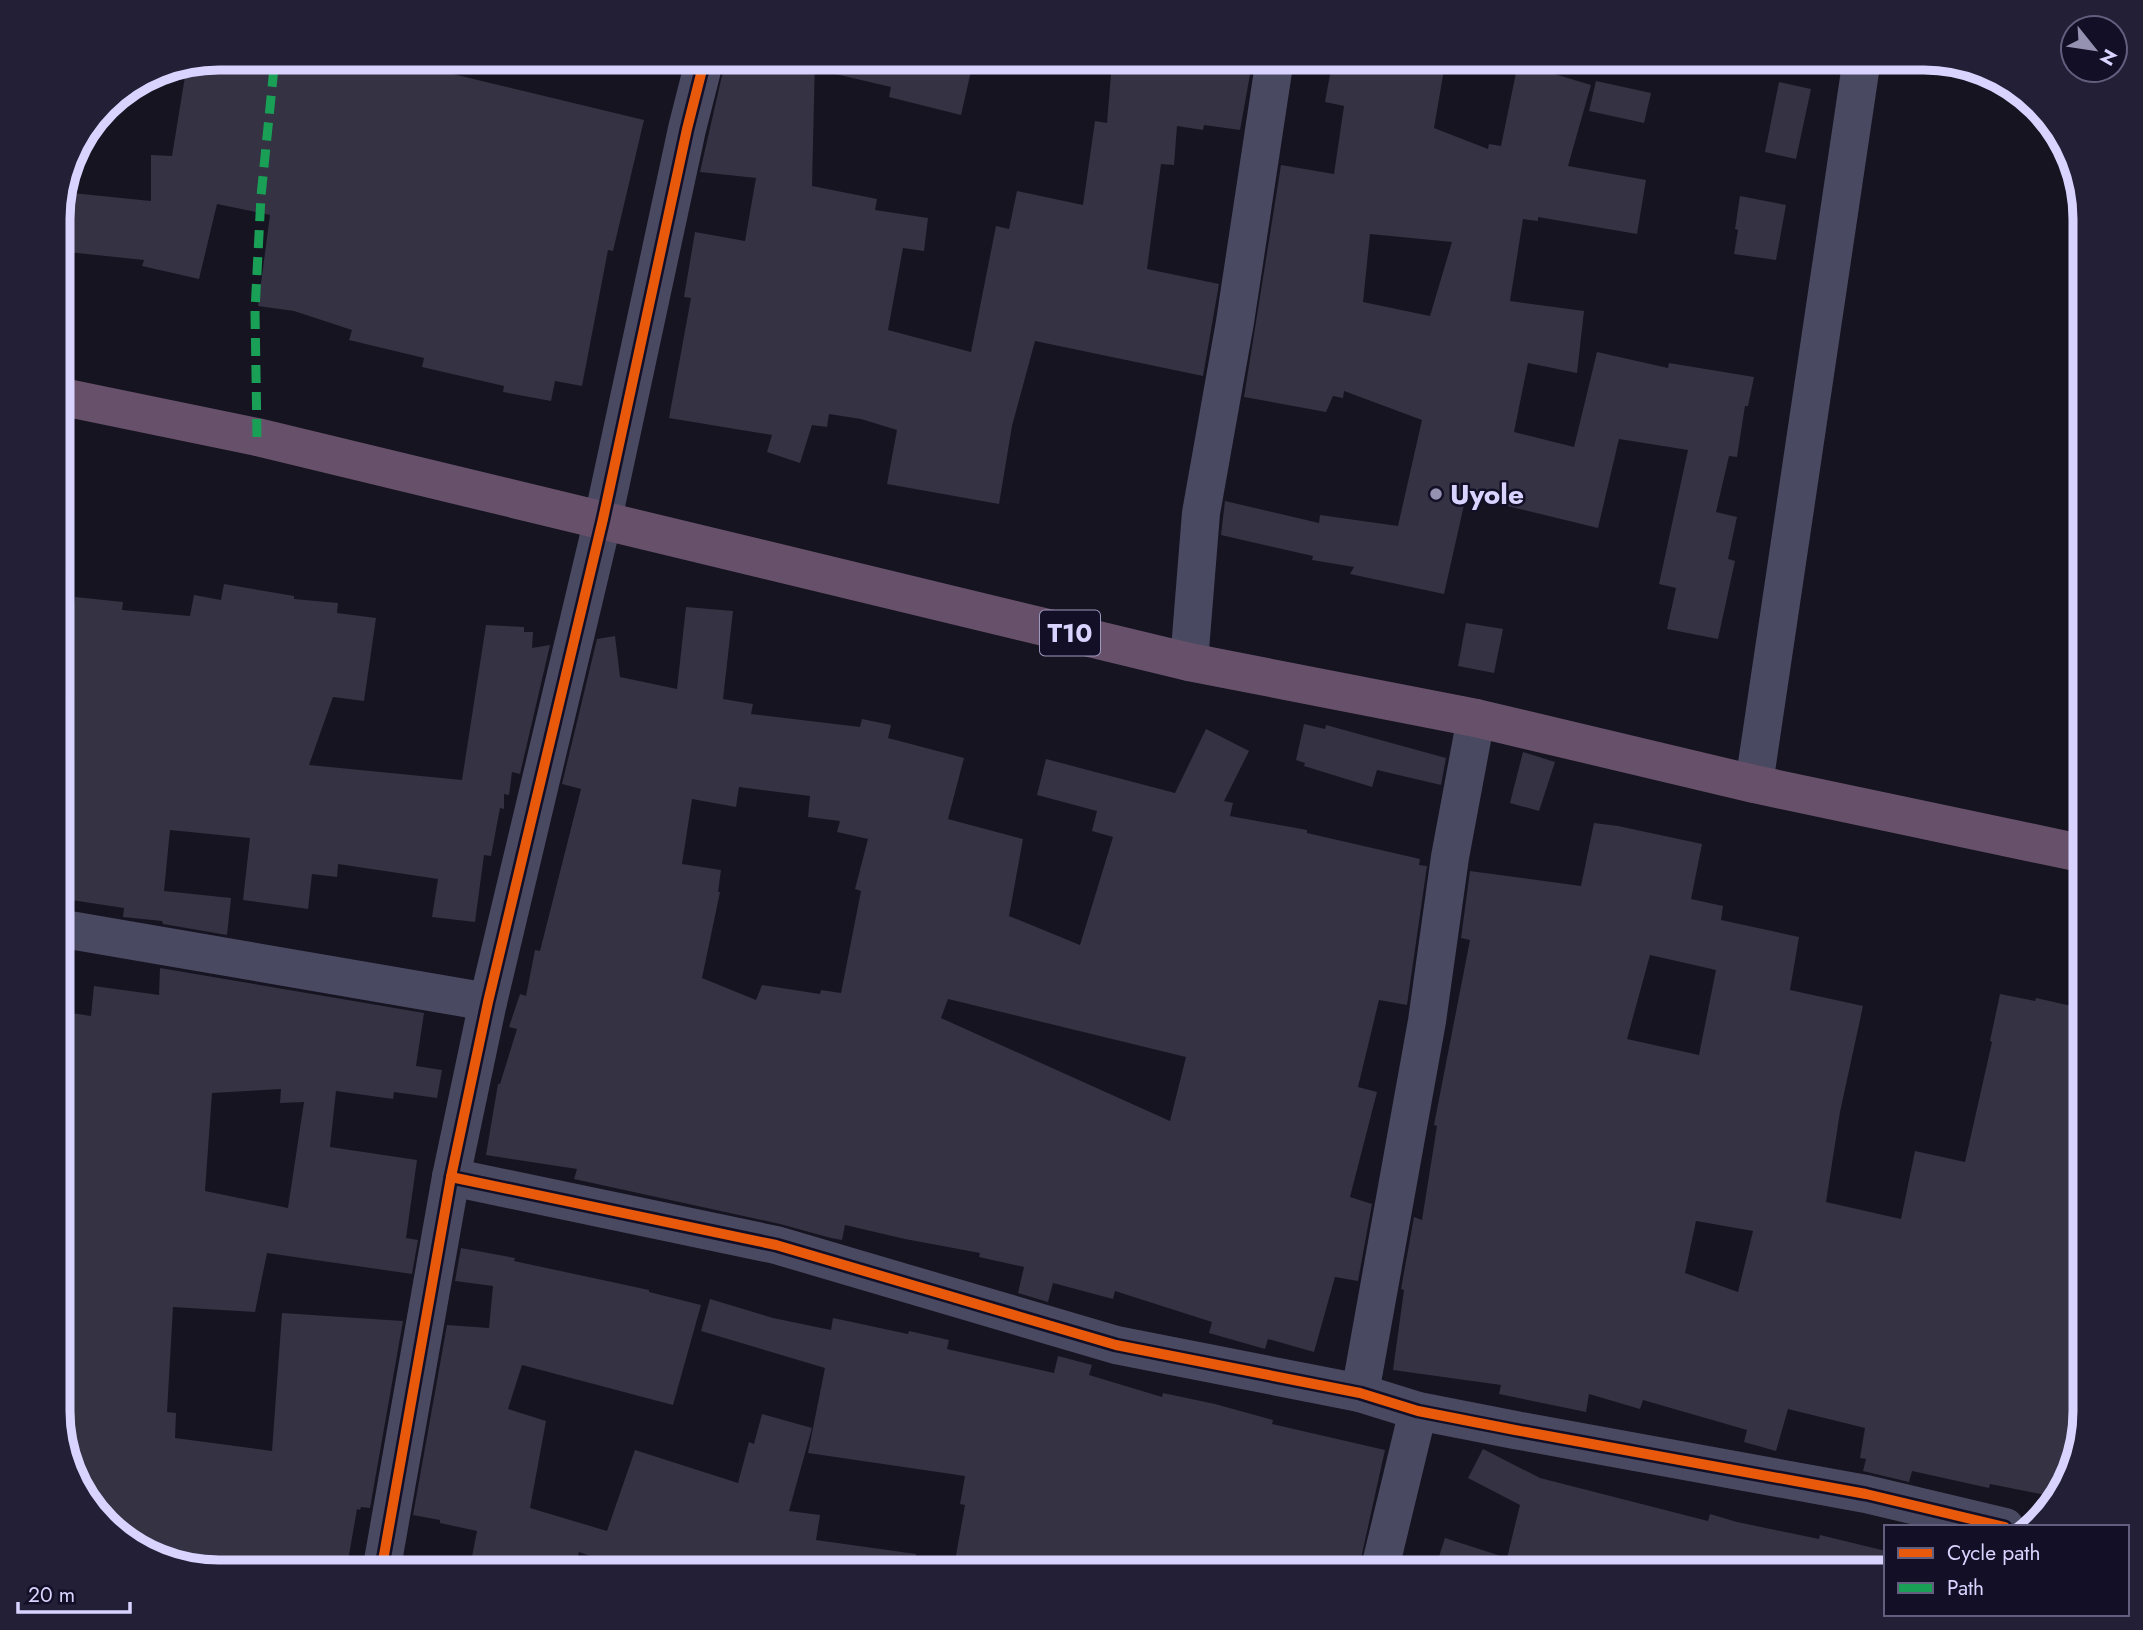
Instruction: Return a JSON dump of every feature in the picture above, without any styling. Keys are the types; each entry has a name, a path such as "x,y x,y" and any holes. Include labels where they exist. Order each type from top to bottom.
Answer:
{"highway":[{"name":"T10","path":"70,398 257,437 1189,662 1476,718 1754,784 2073,851"}],"street":[{"path":"383,1560 451,1177 488,1002 603,519 702,70"},
{"path":"1189,662 1201,513 1235,322 1273,70"},
{"path":"1754,784 1860,70"},
{"path":"1360,1393 1427,1021 1450,857 1476,718"},
{"path":"70,930 488,1002"},
{"path":"451,1177 776,1245 1116,1345 1360,1393 1419,1410 1866,1494 1997,1525"},
{"path":"1382,1560 1419,1410"}],"building":[{"path":"334,70 388,74 388,70 436,70 644,120 613,251 608,250 582,386 555,381 551,401 503,392 504,386 422,367 424,358 349,340 352,330 294,311 258,306 270,215 217,204 199,279 142,266 144,260 70,252 72,193 151,201 151,155 172,156 185,74 200,71"},
{"path":"723,70 815,70 812,186 877,199 875,210 928,218 924,251 903,248 888,330 971,352 996,226 1009,229 1017,191 1083,205 1095,121 1107,123 1111,70 1251,70 1240,130 1204,125 1203,130 1177,126 1174,165 1161,164 1147,269 1219,284 1203,376 1035,341 1012,426 999,504 887,484 897,430 861,419 829,414 827,427 812,425 800,463 767,452 772,435 669,418 691,298 684,297 695,232 745,241 756,178 700,172"},
{"path":"818,70 971,70 961,115 889,97 891,87"},
{"path":"1331,70 1444,70 1434,128 1488,149 1489,144 1501,146 1517,70 1541,70 1591,85 1568,166 1646,180 1637,234 1538,217 1538,221 1523,219 1510,301 1584,311 1577,373 1528,363 1514,432 1574,447 1597,352 1668,368 1669,363 1754,377 1748,406 1745,406 1737,457 1729,456 1716,512 1737,517 1728,559 1735,561 1718,639 1667,629 1676,588 1659,584 1688,450 1619,439 1598,528 1466,496 1444,594 1350,574 1354,567 1312,560 1313,556 1221,535 1225,501 1319,523 1320,515 1398,526 1422,420 1344,391 1343,398 1333,396 1326,412 1244,397 1281,165 1334,174 1344,106 1325,102","holes":["1370,234 1452,242 1430,316 1363,302"]},
{"path":"1596,81 1651,93 1644,123 1589,111"},
{"path":"1779,82 1811,89 1796,159 1765,152"},
{"path":"1740,196 1786,205 1776,260 1734,254"},
{"path":"224,584 294,596 294,599 338,603 337,613 376,618 364,701 333,697 309,765 462,780 486,625 524,627 524,632 533,632 532,648 550,645 520,774 512,772 509,795 504,794 504,809 500,808 491,856 484,855 475,922 432,917 438,879 338,864 337,877 312,874 308,909 243,900 250,838 170,830 164,891 231,898 227,935 163,924 162,921 123,917 124,908 70,900 70,634 75,597 123,602 122,610 190,616 194,595 221,600"},
{"path":"686,607 733,611 723,699 753,704 751,714 860,727 862,719 891,725 888,738 964,758 948,819 1023,839 1009,916 1080,945 1113,837 1092,831 1097,811 1037,795 1046,759 1175,793 1206,729 1249,751 1224,801 1233,803 1230,816 1307,830 1307,833 1420,859 1419,865 1427,866 1407,1005 1379,1000 1358,1087 1377,1092 1350,1197 1372,1204 1358,1281 1335,1277 1314,1352 1268,1339 1265,1349 1209,1333 1212,1322 1115,1291 1113,1299 1053,1283 1048,1302 1018,1293 1024,1267 979,1257 980,1253 845,1225 842,1240 831,1238 780,1224 574,1179 577,1169 486,1155 498,1084 517,1029 509,1027 520,994 526,996 535,950 540,951 581,789 562,784 597,639 615,636 620,677 677,689","holes":["739,787 810,796 808,817 840,821 837,832 868,839 855,889 861,891 841,993 821,990 820,994 762,985 756,1000 702,978 720,892 721,870 682,864 692,799 736,807","948,999 1186,1057 1170,1121 941,1018"]},
{"path":"1466,623 1503,629 1494,673 1458,666"},
{"path":"1304,724 1325,729 1326,725 1446,758 1441,785 1377,770 1372,787 1304,766 1305,763 1296,760"},
{"path":"1523,752 1555,762 1539,811 1510,803"},
{"path":"1594,823 1702,844 1691,899 1723,906 1721,920 1799,937 1790,990 1863,1006 1840,1112 1826,1202 1901,1219 1915,1151 1965,1162 2000,994 2073,1006 2072,1430 2065,1459 2047,1495 1990,1484 1989,1488 1912,1471 1909,1482 1863,1471 1866,1459 1860,1458 1865,1428 1788,1409 1776,1451 1744,1442 1747,1430 1643,1400 1640,1409 1589,1394 1586,1412 1499,1394 1501,1385 1393,1370 1404,1290 1401,1289 1414,1217 1422,1220 1437,1126 1434,1125 1470,940 1461,938 1470,871 1581,886","holes":["1650,955 1716,970 1699,1055 1627,1039","1696,1221 1753,1231 1738,1292 1685,1273"]},
{"path":"160,968 424,1013 416,1066 442,1070 437,1098 394,1092 393,1099 336,1091 330,1147 417,1160 406,1238 418,1240 412,1274 267,1253 255,1312 173,1307 167,1412 176,1413 175,1438 272,1451 282,1313 403,1321 370,1508 357,1509 348,1560 219,1560 200,1559 171,1552 144,1540 114,1516 95,1494 81,1468 70,1421 70,1024 72,1013 91,1016 94,986 159,995","holes":["281,1089 280,1103 304,1102 288,1208 205,1191 212,1093"]},
{"path":"461,1248 515,1258 514,1261 649,1290 701,1305 673,1405 522,1365 508,1409 546,1421 530,1508 607,1531 635,1450 738,1483 749,1442 754,1444 762,1414 812,1428 789,1511 820,1515 816,1540 916,1554 916,1560 601,1560 579,1552 577,1560 471,1560 477,1531 413,1515 447,1325 489,1328 493,1286 455,1281"},
{"path":"710,1299 773,1318 831,1330 833,1318 908,1334 909,1331 949,1340 947,1349 1054,1373 1058,1356 1092,1365 1089,1375 1162,1397 1163,1393 1215,1404 1273,1420 1272,1424 1385,1450 1361,1560 955,1560 965,1505 960,1504 965,1476 808,1453 825,1368 701,1331"},
{"path":"1483,1449 1540,1478 1708,1521 1710,1514 1819,1539 1820,1535 1884,1551 1884,1560 1438,1560 1445,1538 1507,1558 1520,1505 1468,1478"}],"marked path":[{"path":"257,437 255,311 261,196 274,70"}],"cycle path":[{"path":"383,1560 451,1177 488,1002 603,519 702,70"},
{"path":"451,1177 776,1245 1116,1345 1360,1393 1418,1411 1866,1494 1997,1525"}],"place":[{"name":"Uyole","path":"1436,494"}]}
